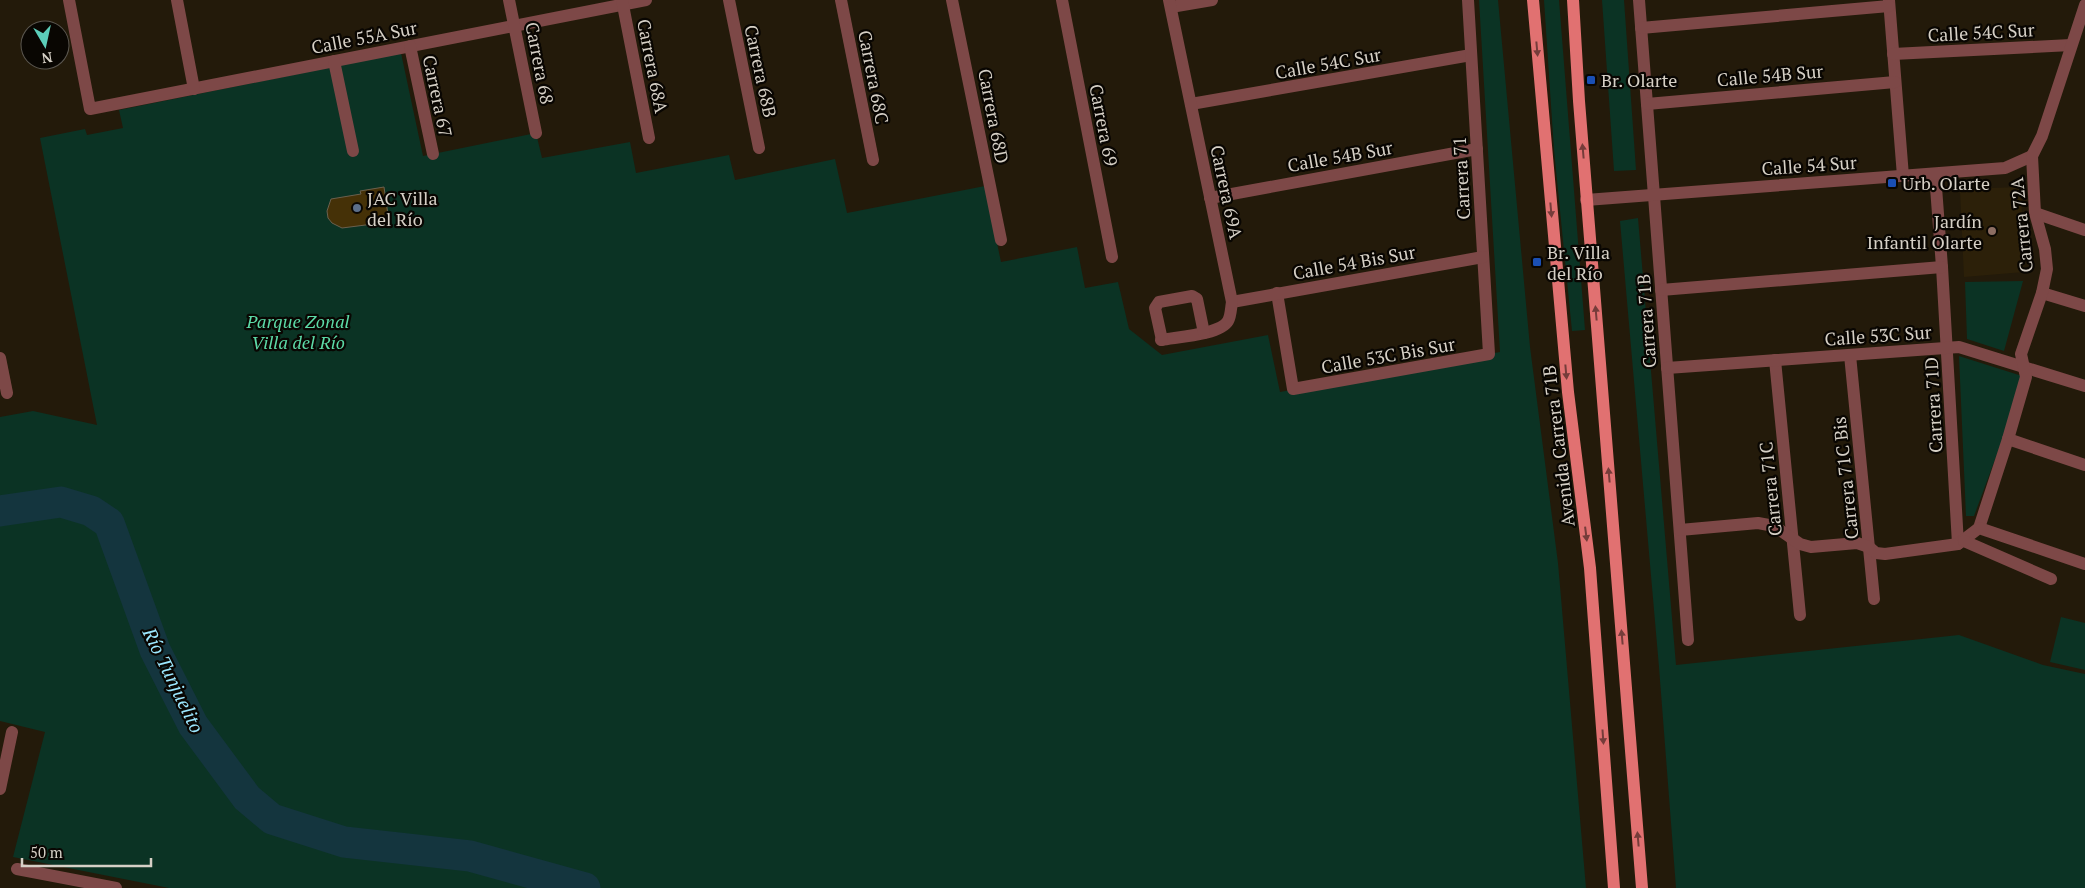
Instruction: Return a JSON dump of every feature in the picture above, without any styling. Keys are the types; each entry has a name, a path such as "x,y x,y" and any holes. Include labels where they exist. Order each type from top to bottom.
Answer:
{"main road":[{"name":"Avenida Carrera 71B","path":"1533,0 1568,392 1590,568 1614,888"},
{"path":"1573,0 1586,200 1642,888"}],"street":[{"name":"Calle 55A Sur","path":"69,0 90,109 514,26 622,2 646,0"},
{"path":"177,0 194,89"},
{"name":"Carrera 68","path":"509,0 536,133"},
{"name":"Carrera 68B","path":"729,0 759,148"},
{"name":"Carrera 68C","path":"842,0 873,160"},
{"name":"Carrera 68D","path":"952,0 1001,240"},
{"name":"Carrera 69","path":"1062,0 1112,257"},
{"path":"1170,4 1212,0"},
{"name":"Carrera 71","path":"1468,0 1489,354"},
{"name":"Carrera 71B","path":"1639,0 1688,640"},
{"name":"Carrera 68A","path":"622,2 649,138"},
{"path":"1641,28 1889,3 1902,176"},
{"name":"Carrera 69A","path":"1170,4 1232,302 1229,320 1222,328 1204,333 1162,340 1155,308 1159,302 1192,296 1197,299 1204,333"},
{"name":"Carrera 72A","path":"1979,528 2026,377 2021,354 2042,293 2047,269 2045,249 2035,214 2032,156 2042,136 2085,5"},
{"name":"Calle 54C Sur","path":"1893,54 2071,45"},
{"name":"Carrera 67","path":"410,46 433,154"},
{"name":"Calle 54C Sur","path":"1191,104 1471,55"},
{"path":"334,61 353,151"},
{"name":"Calle 54B Sur","path":"1647,104 1895,82"},
{"name":"Calle 54B Sur","path":"1210,198 1477,149"},
{"name":"Calle 54 Sur","path":"1586,200 2005,168 2032,156"},
{"name":"Carrera 71D","path":"1934,174 1961,543"},
{"path":"2035,214 2085,230"},
{"name":"Calle 54 Bis Sur","path":"1232,302 1483,257"},
{"path":"1661,290 1942,267"},
{"name":"Calle 53C Bis Sur","path":"1277,293 1293,389 1489,354"},
{"path":"2042,293 2085,306"},
{"name":"Calle 53C Sur","path":"1667,368 1947,348 1971,350 2085,386"},
{"name":"Carrera 71C Bis","path":"1850,354 1874,599"},
{"path":"0,358 7,393"},
{"name":"Carrera 71C","path":"1775,360 1800,615"},
{"path":"2008,439 2085,464"},
{"path":"1680,530 1758,522 1774,526 1800,544 1811,547 1857,544 1869,547 1876,553 1885,554 1961,543 2051,579"},
{"path":"1961,543 1979,528 2085,564"},
{"path":"0,789 12,732"},
{"path":"17,869 116,888"}],"shaded area":[{"name":"Jardín Infantil Olarte","path":"2021,187 2024,272 1964,277 1960,189"}],"green space":[{"name":"Parque Zonal Villa del Río","path":"1479,0 1498,0 1530,347 1558,563 1586,888 169,888 13,857 45,732 0,721 0,417 33,411 97,425 40,138 85,129 87,135 123,128 119,110 401,53 423,156 536,133 542,158 630,142 636,173 729,155 735,180 835,159 847,213 985,186 1001,262 1077,247 1085,288 1118,282 1129,329 1162,355 1268,335 1280,392 1500,352"},
{"path":"1544,0 1559,0 1585,330 1572,331 1554,150"},
{"path":"1602,0 1624,0 1636,170 1614,171"},
{"path":"1638,218 1676,665 1959,635 2043,665 2085,674 2085,888 1676,888 1659,667 1620,221"},
{"path":"2023,281 2004,351 1967,339 1965,282"},
{"path":"1959,356 2022,376 2003,438 1974,516 1966,516"},
{"path":"2061,617 2085,623 2085,670 2050,662"}],"building":[{"name":"JAC Villa del Río","path":"384,187 389,222 342,228 332,223 328,218 327,211 331,199 361,194 360,191"}],"waterway":[{"name":"Río Tunjuelito","path":"0,511 61,502 91,511 109,523 155,650 193,725 247,798 272,819 344,842 470,856 585,888"}],"place":[{"name":"Br. Olarte","path":"1591,80"},
{"name":"Urb. Olarte","path":"1892,183"},
{"name":"JAC Villa del Río","path":"357,208"},
{"name":"Jardín Infantil Olarte","path":"1992,231"},
{"name":"Br. Villa del Río","path":"1537,262"}]}
